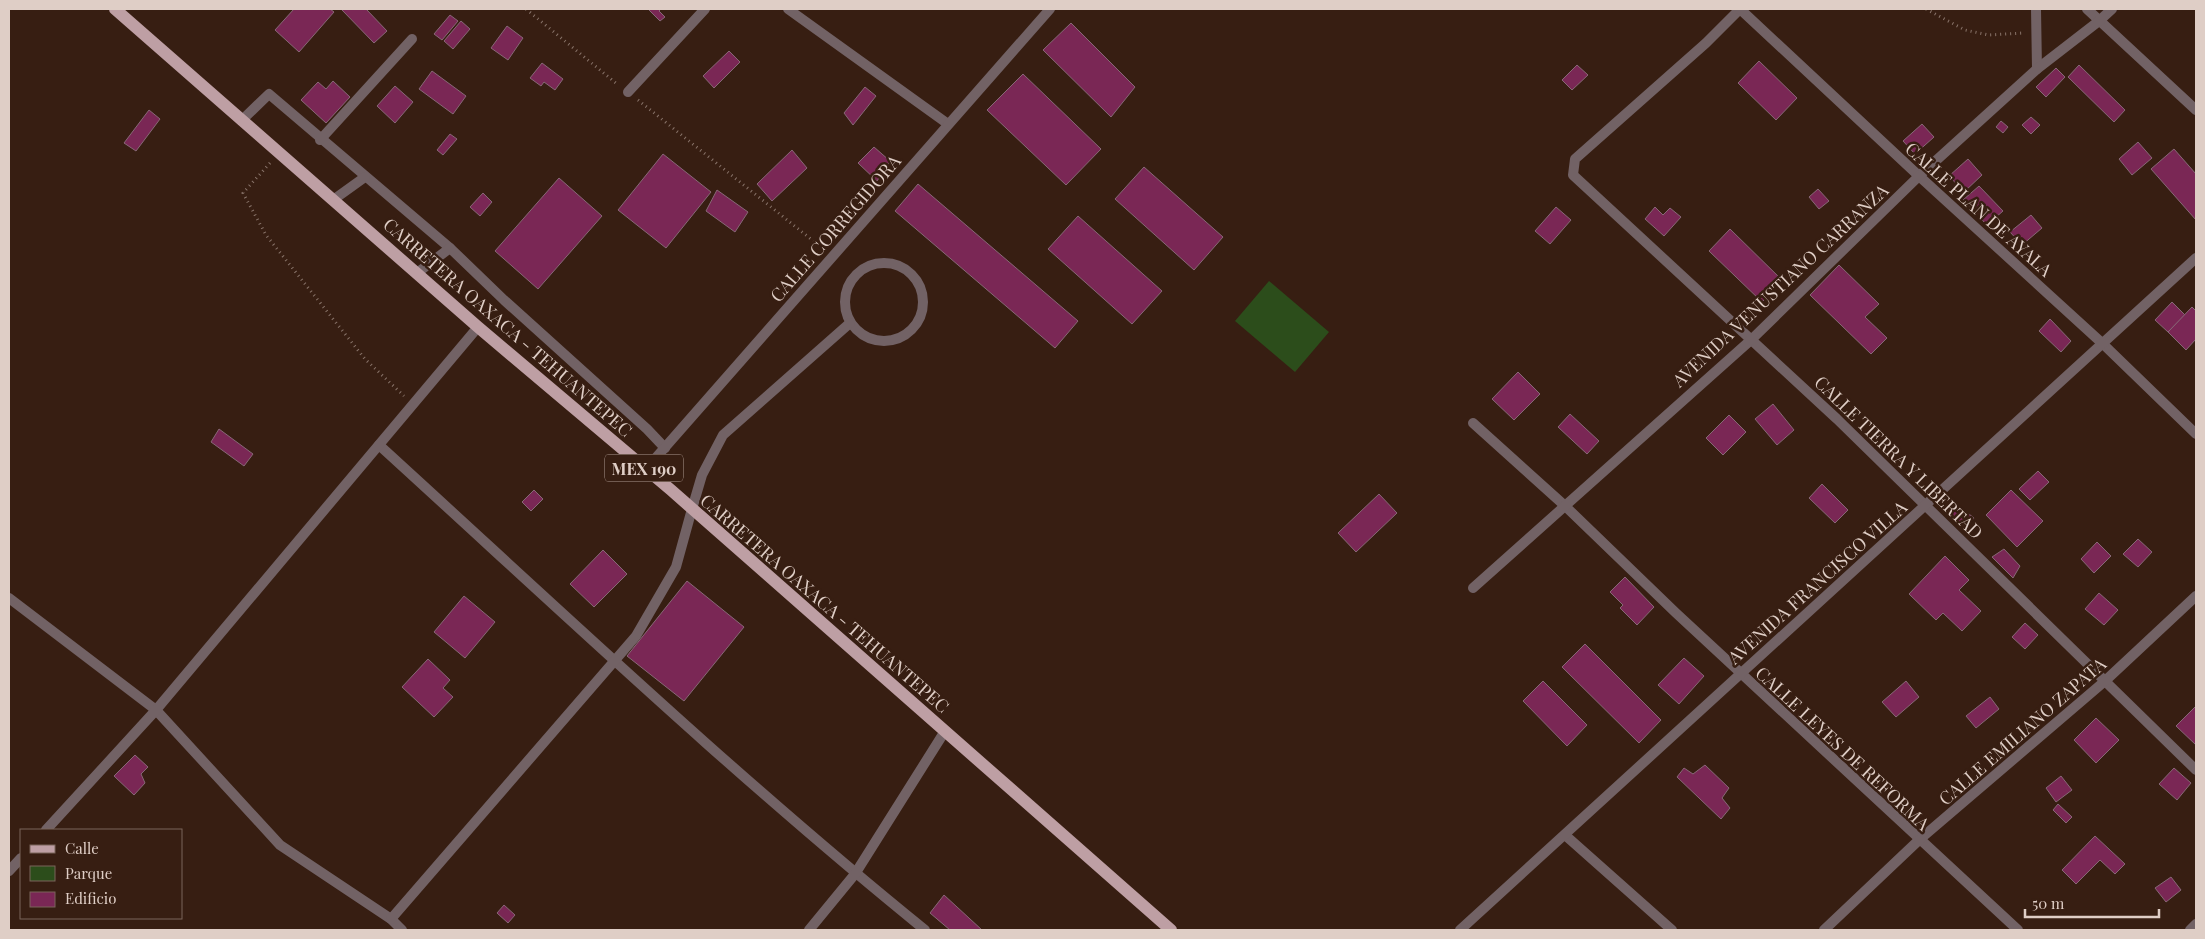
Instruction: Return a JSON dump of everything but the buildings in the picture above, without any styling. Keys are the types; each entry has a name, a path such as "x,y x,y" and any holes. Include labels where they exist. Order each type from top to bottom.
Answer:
{"main road":[{"name":"CARRETERA OAXACA - TEHUANTEPEC","path":"114,9 478,327 692,509 1170,930"}],"street":[{"path":"628,92 705,9"},
{"path":"788,9 948,124"},
{"name":"CALLE CORREGIDORA","path":"646,469 1050,9"},
{"name":"CALLE TIERRA Y LIBERTAD","path":"1740,9 1706,43 1575,159 1573,175 1752,339 1926,505 2196,770"},
{"name":"CALLE PLAN DE AYALA","path":"1740,9 2103,344 2196,434"},
{"path":"2036,9 2037,69"},
{"path":"2086,9 2196,110"},
{"name":"AVENIDA VENUSTIANO CARRANZA","path":"1473,588 1752,339 1919,176 2037,69 2112,9"},
{"path":"320,140 412,40"},
{"path":"242,120 269,94 320,140 450,248 504,300 647,429 665,448"},
{"path":"333,200 364,177"},
{"path":"417,273 450,248"},
{"name":"AVENIDA FRANCISCO VILLA","path":"1460,930 2196,258"},
{"path":"887,262 910,272 918,282 923,294 923,308 919,321 910,332 899,339 885,342 872,340 859,333 850,323 845,311 844,298 847,286 863,268 875,263 887,262"},
{"path":"391,919 636,636 676,567 702,475 723,436 850,323"},
{"path":"47,829 156,710 478,327"},
{"name":"CALLE LEYES DE REFORMA","path":"1473,424 1564,505 1741,674 2018,930"},
{"path":"379,445 615,660 855,874 925,930"},
{"name":"CALLE EMILIANO ZAPATA","path":"1824,930 1919,840 2106,681 2196,596"},
{"path":"9,598 156,710 280,845 391,919 402,930"},
{"path":"809,930 855,874 945,731"},
{"path":"1565,835 1672,930"},
{"path":"9,871 20,859"},
{"path":"2190,930 2196,924"}],"path":[{"path":"526,9 832,256"},
{"path":"1926,9 1965,30 1989,35 2017,32 2036,35"},
{"path":"279,153 243,193 266,235 365,359 413,405"}],"green space":[{"path":"1269,281 1329,332 1295,372 1235,321"}]}
